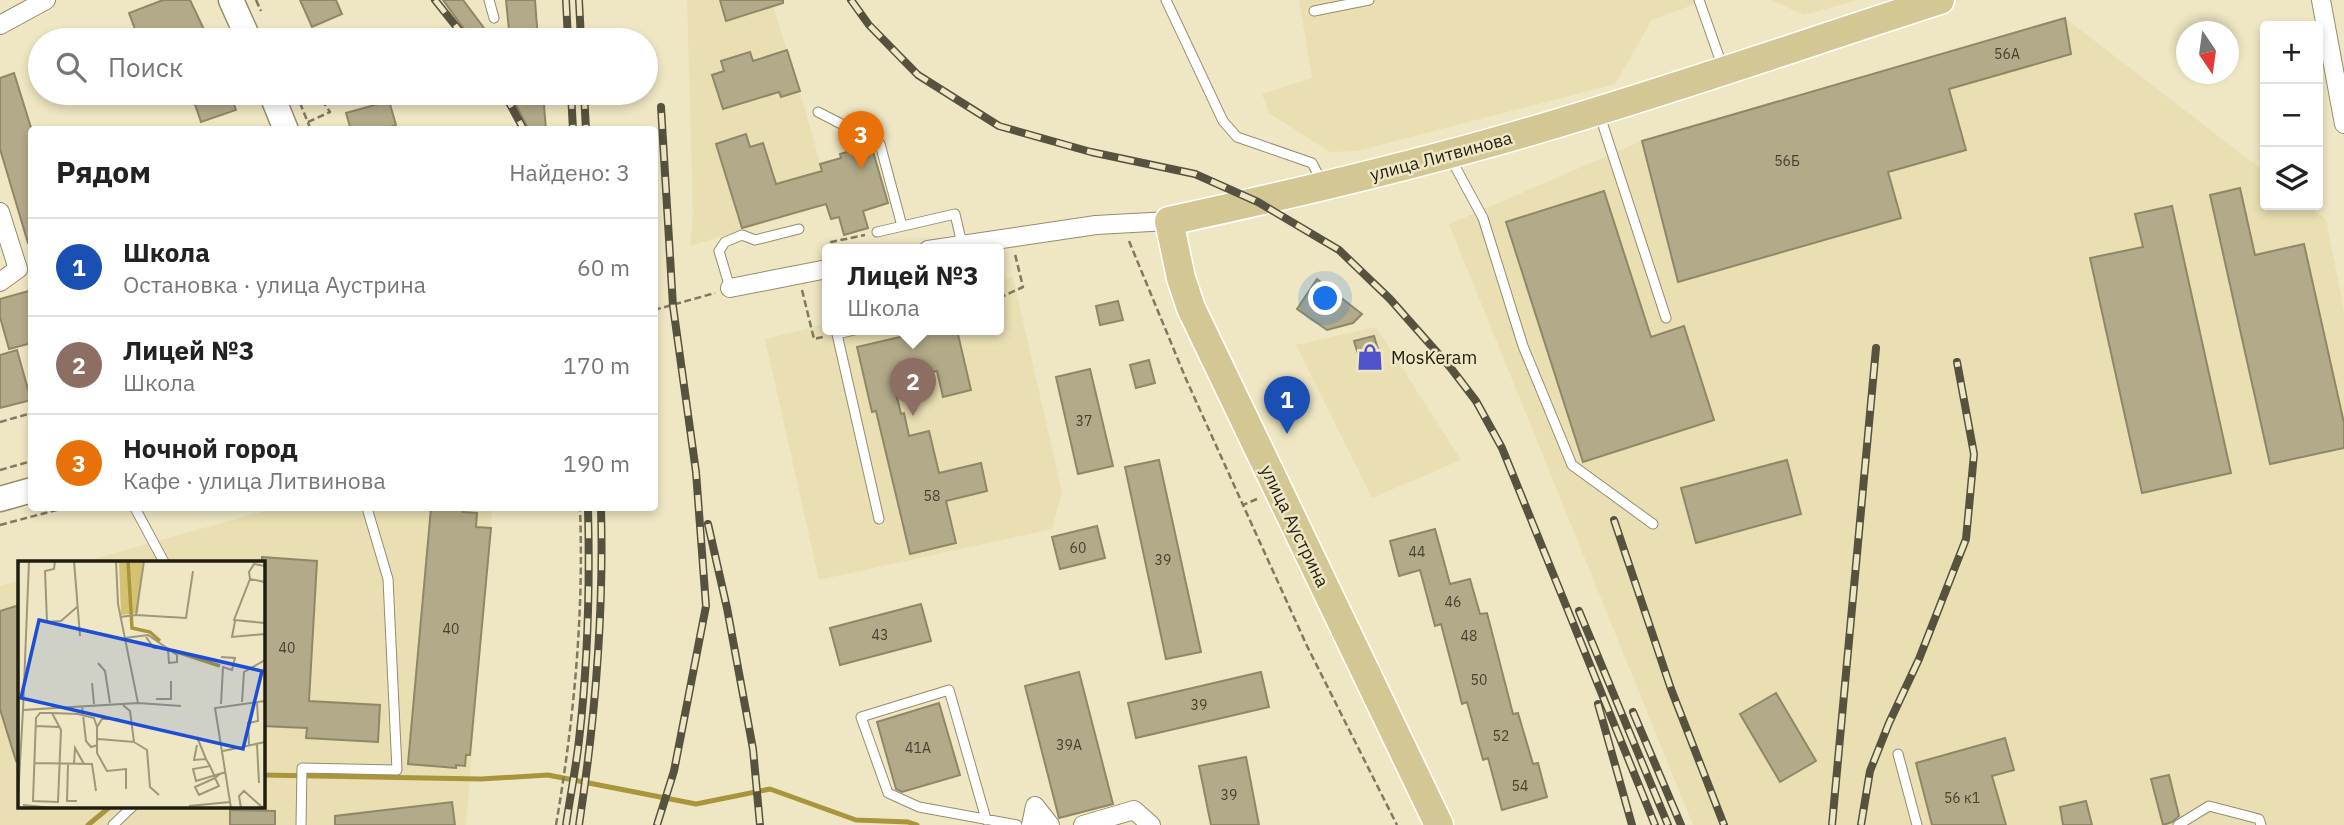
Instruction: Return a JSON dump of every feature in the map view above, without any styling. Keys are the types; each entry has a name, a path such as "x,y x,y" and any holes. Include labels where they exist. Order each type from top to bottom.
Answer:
{"main road":[{"path":"232,0 243,28"},
{"name":"улица Литвинова","path":"1169,221 1325,187 1599,111 1940,0"},
{"path":"280,105 297,126"},
{"name":"улица Аустрина","path":"1169,221 1181,278 1191,308 1439,825"},
{"path":"0,499 28,491"}],"street":[{"path":"2321,0 2344,124"},
{"path":"0,24 37,2"},
{"path":"0,212 18,269 0,282"},
{"name":"улица Литвинова","path":"962,244 1096,225 1169,221"},
{"path":"730,288 822,270"},
{"path":"1031,825 1035,806 1050,825"},
{"path":"1083,825 1134,810 1152,825"}],"lane":[{"path":"489,0 494,18"},
{"path":"1166,0 1223,121 1237,137 1312,163 1325,187"},
{"path":"1314,11 1369,0"},
{"path":"1699,0 1724,69"},
{"path":"1599,111 1666,318"},
{"path":"818,112 880,144 902,226"},
{"path":"1448,154 1483,218 1523,346 1572,465 1653,524"},
{"path":"877,232 955,214 962,244"},
{"path":"730,288 719,251 725,242 741,235 755,240 799,229"},
{"path":"837,335 879,519"},
{"path":"137,511 162,561"},
{"path":"301,825 302,768 397,770 388,579 368,511"},
{"path":"986,820 949,690 861,717 888,793 919,807 986,820 1017,825"},
{"path":"1898,754 1917,825"},
{"path":"2178,825 2209,806 2259,819 2261,825"},
{"path":"113,825 131,808"}],"path":[{"path":"296,105 297,126 330,112 325,105"},
{"path":"1122,224 1186,379 1307,646 1397,825"},
{"path":"1004,296 1023,286 1011,237"},
{"path":"799,275 814,339 832,335"},
{"path":"658,309 730,288"},
{"path":"0,422 28,414"},
{"path":"0,470 28,462"},
{"path":"1243,505 1278,491"},
{"path":"0,525 53,511"},
{"path":"556,825 575,702 582,562 580,511"}],"shaded area":[{"path":"687,0 771,0 831,203 690,246 693,217"},
{"path":"1299,0 1706,0 1652,20 1615,84 1357,151 1330,152 1269,113 1262,94 1312,78"},
{"path":"1771,0 1858,0 1804,15"},
{"path":"2065,18 2260,168 2260,210 2314,210 2326,219 2344,311 2344,825 1693,825 1449,224 1642,141"},
{"path":"1013,277 1062,492 1052,529 819,580 765,339 822,325 822,335 1004,335 1004,280"},
{"path":"1376,327 1461,460 1372,498 1296,345"},
{"path":"264,511 492,511 466,825 0,825 0,586 18,581 18,808 264,808 264,561 87,561"}],"building":[{"path":"163,0 190,0 203,28 135,28 129,13"},
{"path":"300,0 336,0 342,14 312,27"},
{"path":"443,0 463,0 484,28 463,28"},
{"path":"506,0 535,0 537,28 509,28"},
{"path":"720,0 783,0 783,3 726,21"},
{"path":"2065,18 2071,54 1949,89 1966,150 1888,172 1901,218 1678,282 1642,141"},
{"path":"787,50 800,91 781,97 779,92 723,109 712,75 724,71 721,61 750,52 753,61"},
{"path":"14,73 30,126 28,126 28,243 0,149 0,78"},
{"path":"195,105 234,105 236,110 201,122"},
{"path":"375,105 390,105 396,125 350,126 346,113"},
{"path":"516,105 544,105 546,126 527,126"},
{"path":"746,134 750,147 763,143 776,184 822,171 820,164 841,158 840,154 868,146 872,148 888,203 863,211 868,228 844,235 839,217 831,219 826,204 742,228 716,144"},
{"path":"2240,188 2255,255 2304,244 2344,423 2344,448 2270,464 2210,195"},
{"path":"1604,191 1651,337 1684,326 1714,420 1583,462 1506,222"},
{"path":"2172,206 2231,473 2142,493 2090,258 2143,247 2135,214"},
{"path":"1317,279 1362,314 1353,323 1327,330 1297,309"},
{"path":"28,291 28,344 9,349 0,317 0,299"},
{"path":"1118,301 1123,320 1100,325 1096,306"},
{"path":"909,335 958,335 971,390 943,397 937,371 893,381 909,436 929,431 939,473 981,463 987,491 946,501 956,543 910,554 876,411 872,412 857,347"},
{"path":"1374,336 1382,362 1362,367 1354,341"},
{"path":"17,350 28,389 28,401 0,408 0,355"},
{"path":"1149,360 1155,383 1136,388 1130,365"},
{"path":"1090,369 1113,466 1078,474 1056,377"},
{"path":"1159,460 1201,652 1166,659 1125,467"},
{"path":"1787,460 1801,514 1696,543 1681,488"},
{"path":"431,511 477,513 476,527 491,528 470,755 466,755 465,766 456,765 456,768 408,764"},
{"path":"1097,526 1105,558 1060,569 1052,537"},
{"path":"1435,529 1450,584 1470,579 1480,614 1487,613 1513,714 1518,713 1533,764 1538,763 1547,797 1502,810 1488,758 1483,760 1467,702 1462,704 1441,624 1435,626 1420,570 1399,576 1390,541"},
{"path":"262,557 317,561 309,701 380,705 378,742 306,738 307,728 264,726"},
{"path":"921,604 931,641 840,665 830,628"},
{"path":"18,605 16,761 0,709 0,611"},
{"path":"1079,672 1113,804 1059,818 1025,686"},
{"path":"1261,672 1269,707 1136,738 1128,703"},
{"path":"1776,693 1816,761 1780,782 1740,714"},
{"path":"939,703 960,775 902,792 896,789 877,722"},
{"path":"2005,738 2014,770 1992,776 2006,825 1932,825 1916,763"},
{"path":"1246,757 1259,825 1211,825 1199,766"},
{"path":"2169,775 2179,816 2163,825 2151,779"},
{"path":"2086,801 2092,825 2063,825 2060,807"},
{"path":"452,802 455,825 335,825 335,816"},
{"path":"230,810 275,811 275,825 230,825"}],"waterway":[{"path":"264,775 481,779 548,775 696,804 770,789 856,820 908,822 917,825"},
{"path":"88,825 109,808"}],"railway":[{"path":"435,0 457,28"},
{"path":"566,0 567,28"},
{"path":"579,0 580,28"},
{"path":"851,0 869,25 918,75 999,126 1091,152 1195,174 1258,202 1339,250 1390,299 1476,401 1502,448 1655,825"},
{"path":"510,105 522,126"},
{"path":"572,105 573,126"},
{"path":"585,105 586,126"},
{"path":"657,825 674,771 706,606 696,472 673,306 661,107"},
{"path":"1832,825 1876,348"},
{"path":"1861,825 1870,771 1919,659 1966,539 1974,454 1957,362"},
{"path":"566,825 578,751 584,682 588,511"},
{"path":"579,825 597,667 601,511"},
{"path":"1614,520 1671,689 1724,825"},
{"path":"708,524 727,608 753,749 760,825"},
{"path":"1579,611 1668,825"},
{"path":"1598,704 1632,825"},
{"path":"1633,712 1681,825"}],"place":[{"name":"Ночной город","path":"861,169"},
{"name":"MosKeram","path":"1370,357"},
{"name":"Лицей №3","path":"913,416"},
{"name":"Школа","path":"1287,434"}]}
